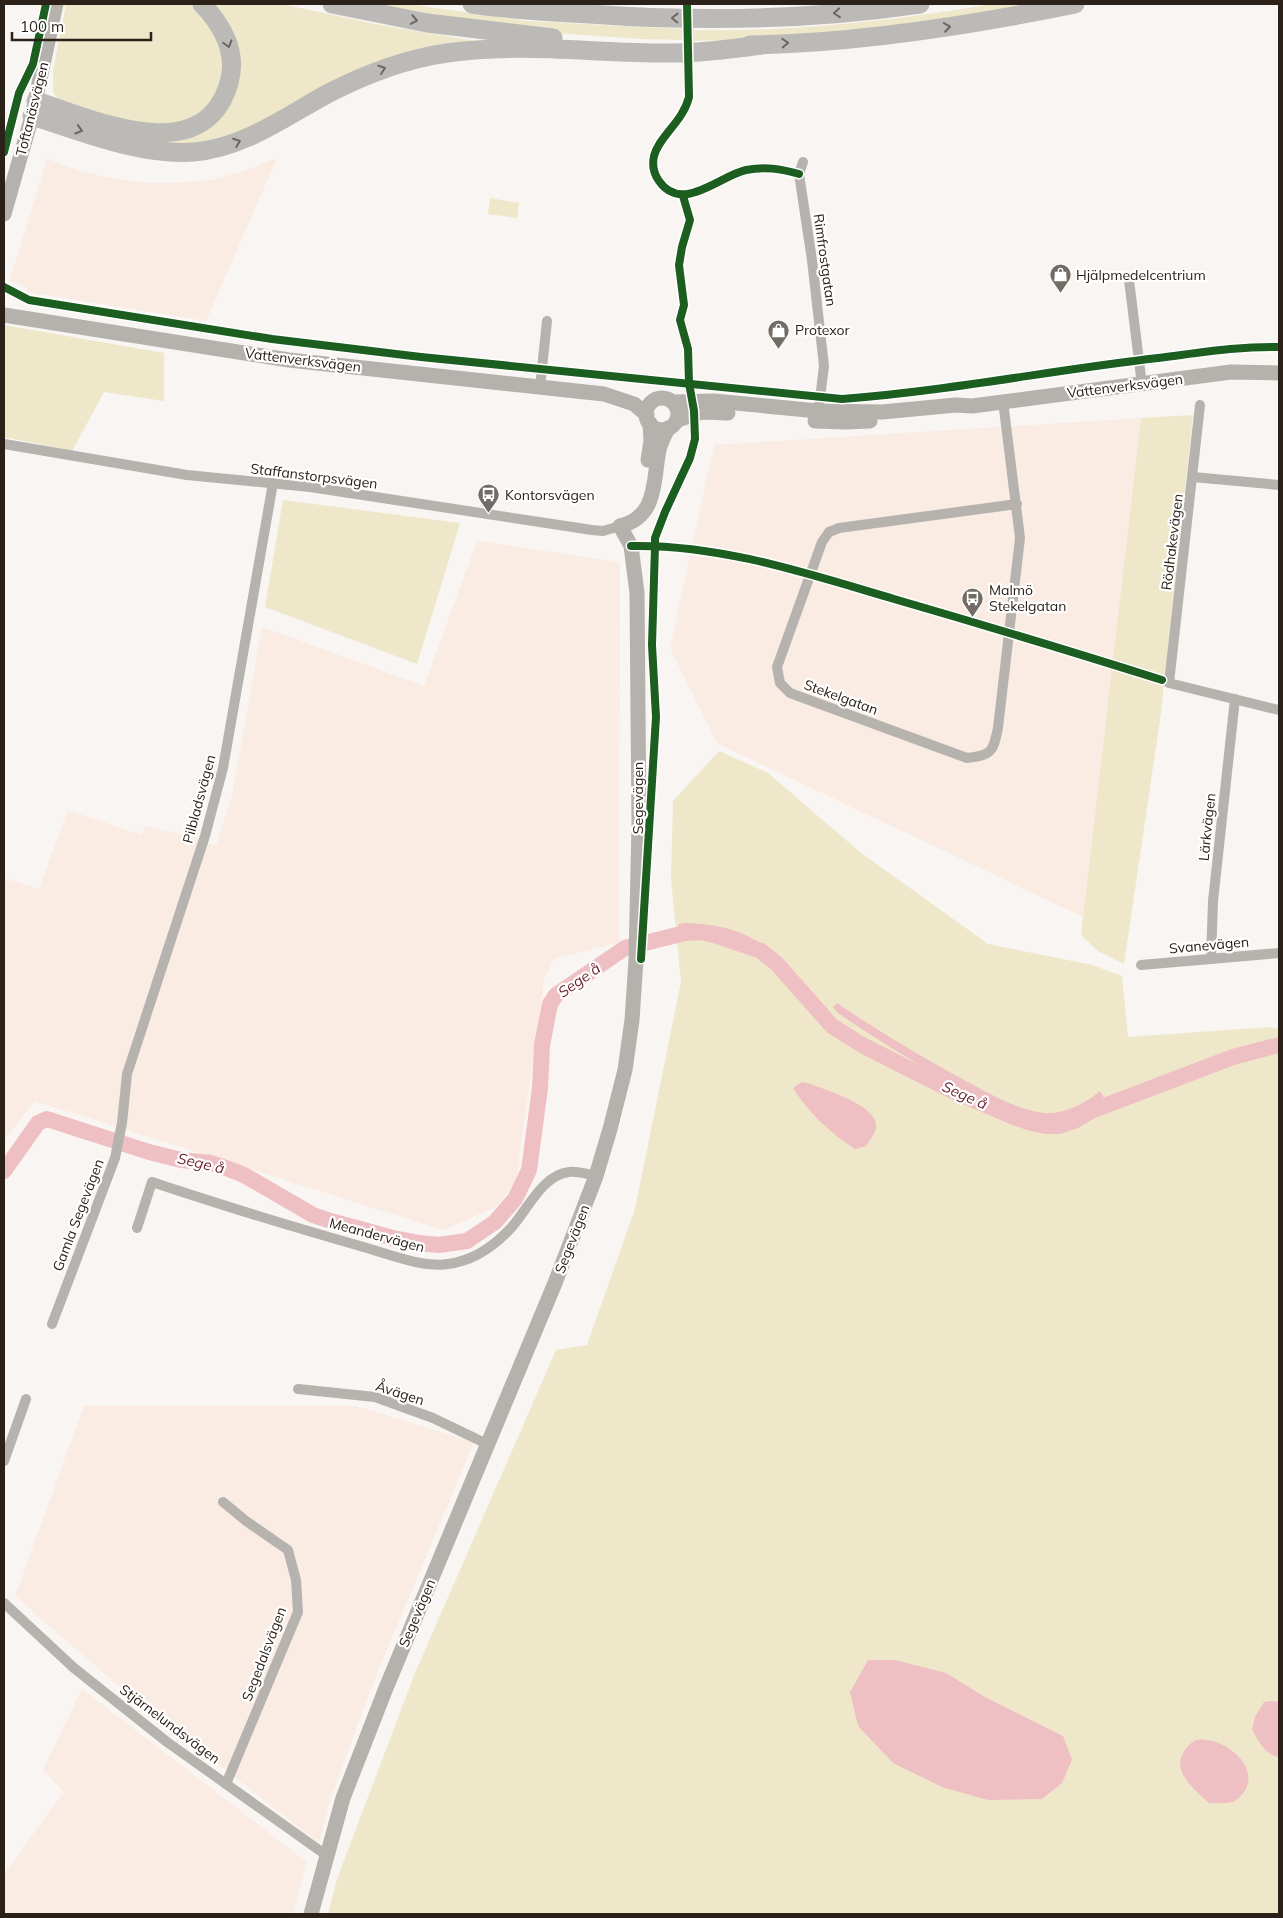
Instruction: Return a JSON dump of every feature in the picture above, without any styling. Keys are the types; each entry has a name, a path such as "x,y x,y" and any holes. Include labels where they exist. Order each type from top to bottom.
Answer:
{"highway":[{"path":"34,109 140,132 168,133 180,131 194,125 210,114 221,100 230,80 231,70 230,52 226,36 217,21 202,4"},
{"path":"332,4 427,23 553,38 712,46 896,34 1075,4"},
{"path":"472,4 601,15 704,19 832,14 920,4"},
{"path":"517,4 601,15"},
{"path":"34,109 142,148 170,152 196,152 225,146 248,137 327,94 369,74 398,64 433,56 469,51 513,49 675,53 716,51 761,44"}],"street":[{"name":"Toftanäsvägen","path":"4,214 34,109 56,4"},
{"name":"Rimfrostgatan","path":"803,162 799,174 812,260 824,366 818,416"},
{"path":"1129,280 1142,384"},
{"name":"Vattenverksvägen","path":"4,315 289,360 604,394 618,393 656,399"},
{"path":"540,387 547,321"},
{"name":"Vattenverksvägen","path":"672,424 694,414 710,411 818,416 972,406 1232,372 1279,373"},
{"name":"Vattenverksvägen","path":"604,394 634,404 648,419"},
{"path":"666,398 673,402 677,408 672,424 661,443 654,489 648,504 637,520 632,524 620,526 637,505 643,491 651,441 648,419 650,403 656,399 666,398"},
{"name":"Vattenverksvägen","path":"673,402 706,400 818,416"},
{"name":"Stekelgatan","path":"1003,401 1005,428 1017,504 1020,538 998,728 994,748 985,756 967,758 790,693 780,683 777,667 822,542 829,532 839,528 1017,504"},
{"name":"Rödhakevägen","path":"1200,405 1169,683 1235,699"},
{"path":"648,419 659,429 672,424"},
{"name":"Staffanstorpsvägen","path":"4,444 187,475 329,490 592,530 611,530 620,526"},
{"path":"1193,477 1279,485"},
{"name":"Pilbladsvägen","path":"123,1119 127,1074 205,836 223,768 273,483"},
{"name":"Segevägen","path":"311,1914 343,1798 382,1697 555,1283 596,1176 625,1070 632,1020 636,960 639,826 638,593 631,546 620,526"},
{"path":"1235,699 1279,710"},
{"name":"Lärkvägen","path":"1211,958 1214,891 1235,699"},
{"name":"Svanevägen","path":"1141,965 1279,953"},
{"name":"Gamla Segevägen","path":"52,1324 114,1158 123,1119"},
{"name":"Meandervägen","path":"137,1228 152,1182 267,1220 411,1260 446,1264 467,1259 489,1247 510,1228 537,1195 555,1177 570,1172 596,1176"},
{"name":"Åvägen","path":"298,1389 375,1398 433,1418 488,1444"},
{"path":"4,1461 26,1399"},
{"name":"Segedalsvägen","path":"222,1502 288,1550 296,1580 298,1612 226,1784"},
{"name":"Stjärnelundsvägen","path":"6,1607 74,1668 167,1742 326,1855"}],"shaded area":[{"path":"66,4 192,4 199,10 218,35 225,70 214,99 195,118 158,128 61,103 53,92 53,71"},
{"path":"209,4 282,4 380,25 500,45 448,48 230,139 162,147 81,120 171,139 235,81"},
{"path":"356,4 408,4 527,21 684,29 684,40 526,31"},
{"path":"993,4 1048,4 966,20 730,40 692,41 692,30 768,29 843,24 918,16"},
{"path":"277,158 206,321 27,292 28,288 10,280 47,159 81,171 106,177 146,183 177,183 212,180 244,171"},
{"path":"490,198 519,203 517,218 488,214"},
{"path":"4,325 164,353 164,401 104,392 72,451 4,437"},
{"path":"1193,415 1161,713 1124,964 1098,951 1081,935 1141,418"},
{"path":"1141,418 1083,917 717,743 670,648 714,445"},
{"path":"283,500 460,523 417,664 265,607"},
{"path":"477,541 620,562 619,942 554,959 544,980 516,1181 496,1207 443,1230 35,1101 4,1140 4,878 39,889 68,810 142,835 145,826 193,837 216,846 232,796 262,627 424,686"},
{"path":"719,751 768,773 861,853 988,944 1092,965 1122,976 1128,1037 1271,1027 1279,1029 1279,1914 328,1914 337,1879 415,1673 556,1350 587,1345 635,1209 681,982 671,878 673,801"},
{"path":"679,924 716,926 741,933 764,946 789,966 785,969 765,950 734,935 712,930 678,929"},
{"path":"837,1003 931,1062 1013,1105 1034,1111 1052,1113 1074,1107 1100,1091 1105,1100 1060,1122 1040,1121 1013,1112 948,1081 883,1042 838,1013 833,1007"},
{"path":"802,1082 851,1100 870,1113 875,1121 876,1129 866,1146 855,1149 821,1122 793,1088"},
{"path":"84,1406 356,1406 474,1442 373,1683 329,1803 319,1843 122,1689 15,1596"},
{"path":"868,1660 895,1660 946,1673 985,1697 1063,1736 1072,1760 1062,1783 1042,1799 988,1800 942,1787 893,1763 858,1726 850,1692"},
{"path":"82,1689 307,1862 293,1914 4,1914 4,1874 64,1792 43,1770"},
{"path":"1264,1702 1279,1702 1279,1757 1274,1756 1259,1743 1252,1729 1255,1717"},
{"path":"1195,1740 1215,1742 1233,1751 1240,1758 1248,1774 1248,1783 1244,1792 1237,1799 1226,1803 1209,1803 1187,1781 1180,1765 1181,1757"}],"waterway":[{"name":"Sege å","path":"4,1171 38,1123 47,1119 149,1152 181,1160 211,1163 226,1168 244,1175 313,1215 331,1221 419,1243 439,1245 467,1241 495,1222 515,1199 529,1170 540,1088 542,1045 550,1004 556,995 625,948 685,933 700,932 714,935 761,951 777,964 832,1026 862,1045 955,1092 1011,1116 1046,1126 1059,1126 1074,1121 1091,1111 1233,1057 1279,1045"}],"cycle path":[{"path":"4,152 19,93 33,64 46,4"},
{"path":"687,4 689,97 682,114 661,142 654,156 654,169 659,181 668,190 679,194 690,194 746,170 760,168 799,174"},
{"path":"641,959 656,717 652,645 655,538 690,458 695,439 694,411 689,383 688,349 680,320 684,305 679,265 690,220 683,196"},
{"path":"4,287 29,300 272,339 421,357 842,399 961,386 1218,350 1279,347"},
{"path":"631,546 698,550 764,562 830,580 1162,680"}],"place":[{"name":"Hjälpmedelcentrium","path":"1060,294"},
{"name":"Protexor","path":"779,349"},
{"name":"Kontorsvägen","path":"489,514"},
{"name":"Malmö Stekelgatan","path":"973,617"}]}
